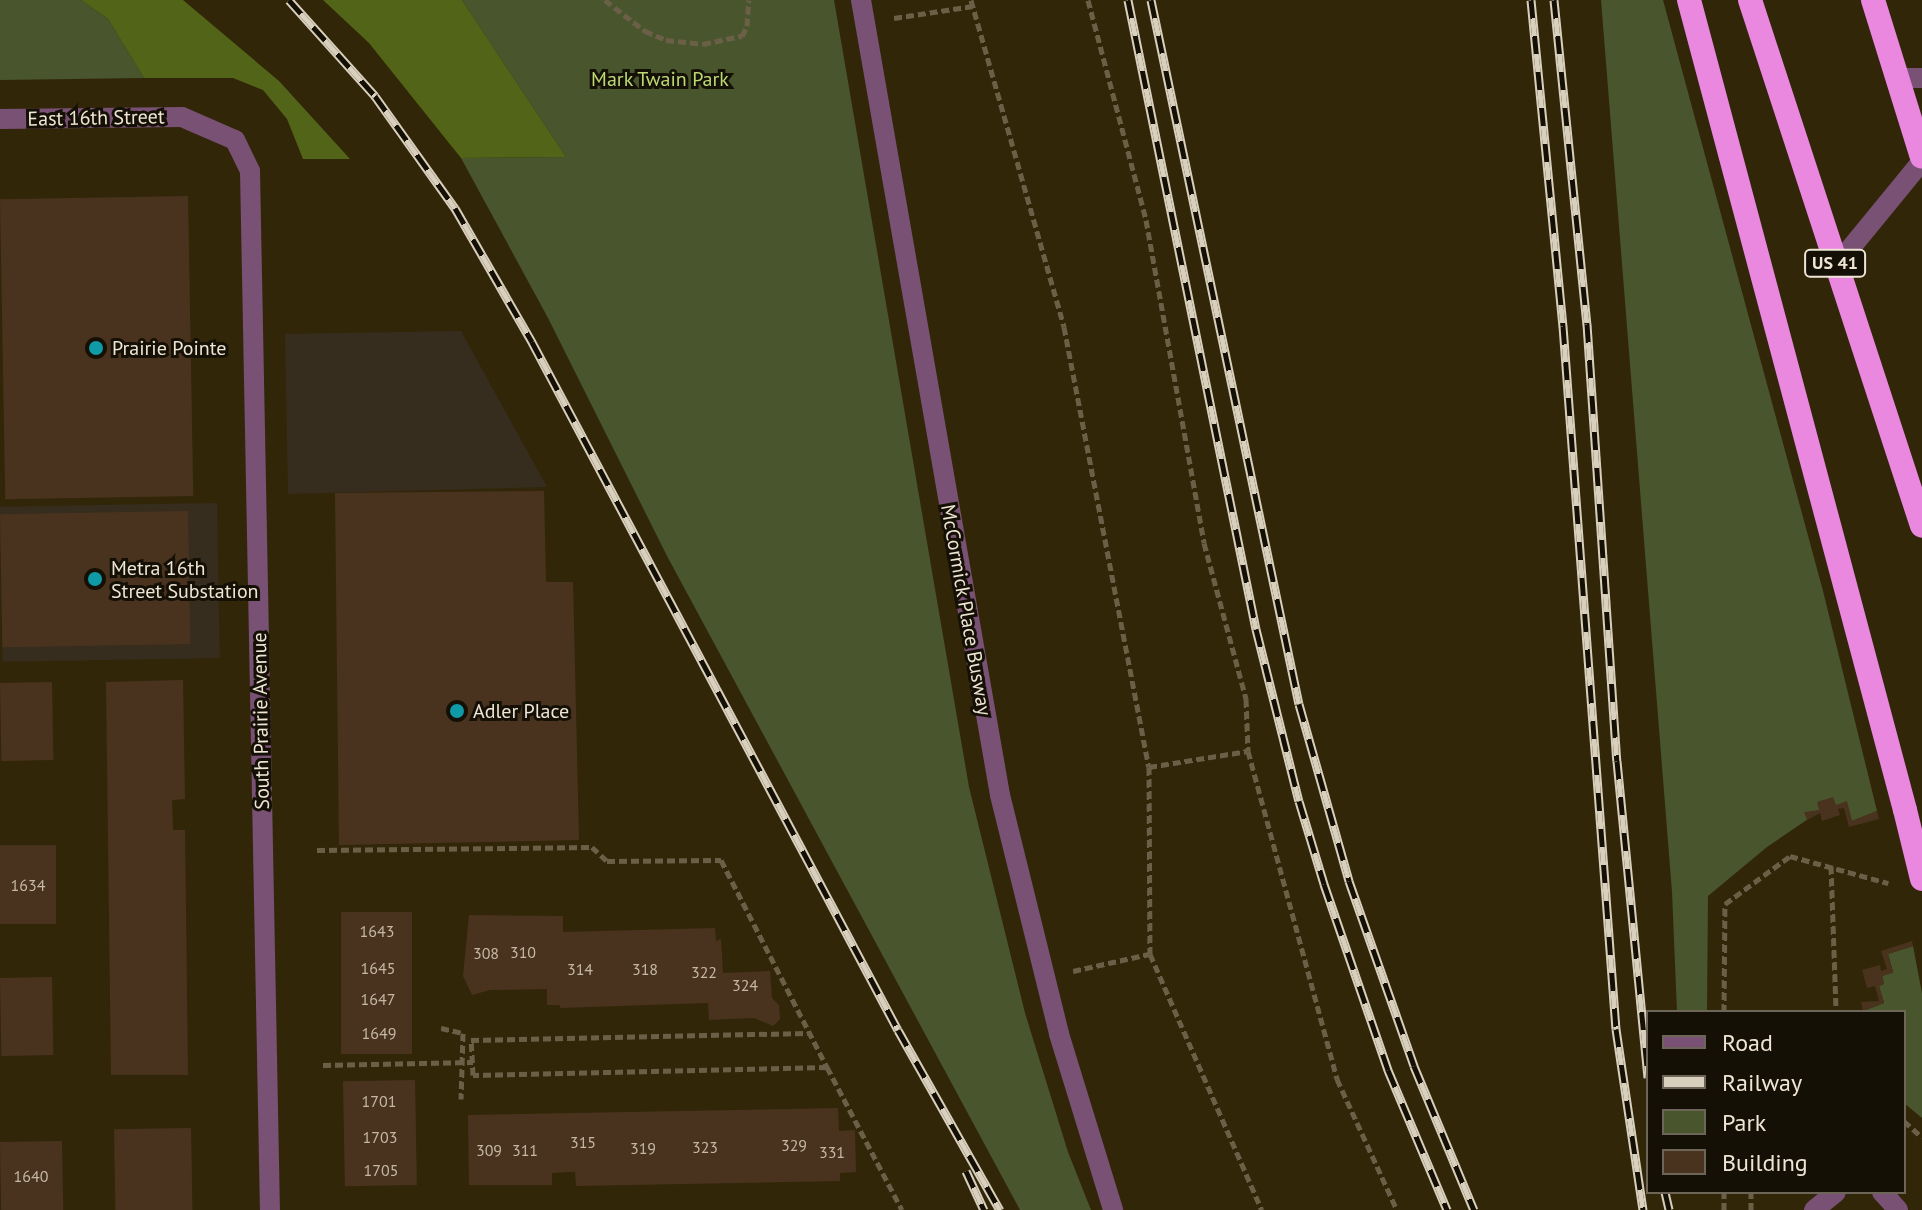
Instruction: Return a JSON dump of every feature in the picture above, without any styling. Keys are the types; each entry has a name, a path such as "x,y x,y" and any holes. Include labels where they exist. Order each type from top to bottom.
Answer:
{"highway":[{"path":"1689,0 1922,879"},
{"name":"US 41","path":"1750,0 1922,526"},
{"path":"1873,0 1922,159"}],"street":[{"name":"McCormick Place Busway","path":"861,0 1000,795 1045,977 1113,1210"},
{"path":"1897,78 1922,78"},
{"name":"East 16th Street","path":"0,119 182,117 235,140"},
{"name":"South Prairie Avenue","path":"235,140 250,171 270,1210"},
{"path":"1836,266 1922,159"},
{"path":"1814,1210 1834,1194"},
{"path":"1884,1194 1898,1210"}],"path":[{"path":"605,0 645,31 666,40 703,44 742,36 747,26 749,0"},
{"path":"1088,0 1146,220 1204,543 1246,699 1248,751 1337,1079 1397,1210"},
{"path":"865,23 972,3 1064,327 1149,767 1150,954 1262,1210"},
{"path":"1149,767 1248,751"},
{"path":"317,850 592,847 607,861 721,860 902,1210"},
{"path":"1724,1010 1725,904 1790,856 1886,884 1896,881"},
{"path":"1831,866 1836,1010"},
{"path":"1045,977 1150,954"},
{"path":"441,1028 463,1033 461,1099"},
{"path":"808,1033 471,1040 473,1075 827,1067"},
{"path":"323,1065 473,1062"},
{"path":"1906,1123 1922,1137"}],"shaded area":[{"path":"461,331 547,487 288,494 285,334"},
{"name":"Metra 16th Street Substation","path":"217,503 220,658 3,662 0,507"}],"green space":[{"path":"0,0 81,0 108,19 144,78 0,80"},
{"path":"81,0 183,0 279,81 350,159 303,159 287,119 263,90 233,78 144,78 108,19"},
{"path":"323,0 462,0 566,157 461,158 369,43"},
{"name":"Mark Twain Park","path":"462,0 834,0 969,787 1025,1013 1068,1152 1091,1210 1020,1210 667,556 548,318 461,158 566,157"},
{"path":"1601,0 1663,0 1823,591 1877,811 1852,821 1846,802 1814,815 1767,847 1708,896 1707,1010 1677,1010 1672,892"},
{"path":"1913,946 1922,993 1922,1118 1906,1105 1906,1010 1866,1010 1884,1003 1879,986 1884,984 1882,976 1893,972 1888,954"}],"building":[{"name":"Prairie Pointe","path":"188,196 193,496 5,499 0,199"},
{"name":"Adler Place","path":"544,491 546,582 573,582 579,840 339,845 335,493"},
{"name":"Metra 16th Street Substation","path":"188,511 190,644 2,647 0,514"},
{"path":"183,680 185,799 172,800 173,830 185,830 188,1075 111,1075 106,682"},
{"path":"52,682 53,760 1,761 0,683"},
{"path":"1833,797 1836,805 1847,801 1852,821 1877,811 1879,819 1849,827 1844,808 1838,809 1840,815 1822,821 1820,813 1807,820 1804,812 1819,810 1817,802"},
{"path":"0,845 56,845 56,924 0,924"},
{"path":"341,912 412,912 412,1054 341,1054"},
{"path":"469,915 563,916 563,932 715,928 716,941 721,939 723,973 770,971 772,998 779,1005 780,1019 773,1026 754,1018 709,1020 708,1003 560,1008 560,1005 547,1005 547,989 490,990 472,995 463,976"},
{"path":"1912,941 1913,946 1888,954 1893,973 1882,976 1884,984 1879,986 1884,1003 1863,1010 1861,1002 1879,1001 1875,986 1867,988 1862,970 1880,965 1881,971 1887,969 1881,951"},
{"path":"52,977 53,1055 1,1056 0,978"},
{"path":"415,1080 417,1185 345,1186 343,1081"},
{"path":"838,1108 839,1131 855,1130 856,1172 840,1173 840,1181 576,1186 575,1172 569,1172 552,1173 552,1185 469,1185 468,1115"},
{"path":"191,1128 192,1210 115,1210 114,1129"},
{"path":"62,1141 63,1210 1,1210 0,1142"}],"railway":[{"path":"289,0 375,96 455,208 532,342 898,1030 1000,1210"},
{"path":"1128,0 1256,629 1299,801 1388,1070 1447,1210"},
{"path":"1151,0 1299,704 1349,881 1414,1066 1474,1210"},
{"path":"1531,0 1563,326 1616,1029 1643,1210"},
{"path":"1554,0 1587,324 1617,761 1646,1057"},
{"path":"966,1171 984,1210"},
{"path":"1665,1194 1669,1210"}],"place":[{"name":"Prairie Pointe","path":"96,348"},
{"name":"Metra 16th Street Substation","path":"95,579"},
{"name":"Adler Place","path":"457,711"}]}
